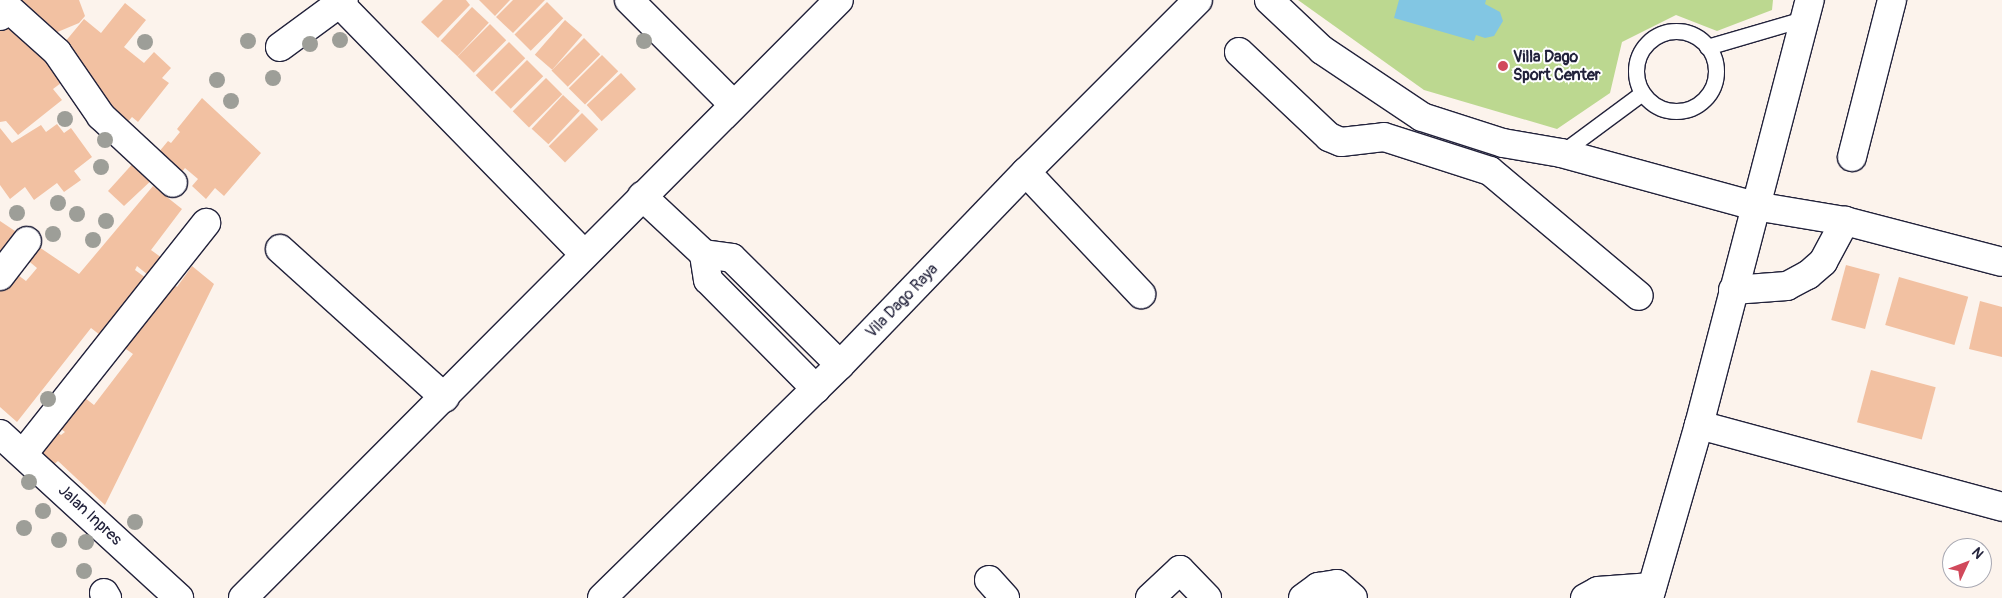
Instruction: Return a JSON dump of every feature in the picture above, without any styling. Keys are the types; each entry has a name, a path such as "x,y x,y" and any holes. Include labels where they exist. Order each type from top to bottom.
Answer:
{"street":[{"path":"629,0 734,105"},
{"path":"243,598 839,0"},
{"name":"Vila Dago Raya","path":"602,598 840,365 1026,172 1198,0"},
{"path":"1269,0 1322,50 1392,99 1422,117 1503,143 1561,153 1755,206 1845,221 2002,262"},
{"path":"1852,157 1892,0"},
{"path":"280,47 342,2 584,254"},
{"path":"0,16 8,8 57,52 100,116 173,183"},
{"path":"1585,598 1598,591 1651,593 1699,425 1808,9"},
{"path":"1239,52 1329,137 1341,142 1384,137 1490,171 1639,296"},
{"path":"1490,171 1503,143"},
{"path":"1026,172 1141,294"},
{"path":"642,196 704,254 732,258 840,365"},
{"path":"1733,290 1787,286 1808,275 1822,262 1845,221"},
{"path":"23,454 206,223"},
{"path":"0,276 28,241"},
{"path":"280,249 444,398"},
{"path":"704,254 708,280 816,389"},
{"path":"1699,425 2002,507"},
{"name":"Jalan Inpres","path":"0,434 179,598"},
{"path":"1150,598 1180,570 1206,598"},
{"path":"1303,598 1318,587 1338,584 1353,598"}],"lane":[{"path":"1708,47 1808,9"},
{"path":"1675,31 1693,36 1708,47 1713,56 1716,75 1709,94 1698,104 1685,110 1666,110 1648,100 1642,92 1637,66 1643,48 1650,41 1675,31"},
{"path":"1561,153 1642,92"}],"green space":[{"name":"Villa Dago Sport Center","path":"1298,0 1773,0 1772,10 1717,31 1676,15 1622,42 1610,93 1557,129 1424,90"}],"water":[{"path":"1399,0 1486,0 1485,4 1500,12 1503,21 1494,36 1485,38 1476,35 1474,41 1394,18"}],"building":[{"path":"18,0 79,0 85,16 79,23 48,36"},
{"path":"443,0 466,0 470,5 438,38 421,22"},
{"path":"479,0 510,0 495,16"},
{"path":"513,0 545,0 513,33 496,17"},
{"path":"547,2 563,18 531,51 514,35"},
{"path":"125,3 146,20 124,47 144,63 154,52 171,68 162,78 169,83 138,122 132,117 126,124 60,48 84,19 101,33"},
{"path":"472,7 489,23 457,56 441,41"},
{"path":"9,14 69,77 53,89 62,100 18,135 6,121 0,122 0,23"},
{"path":"565,20 582,35 552,70 535,55"},
{"path":"490,24 506,40 474,73 457,57"},
{"path":"584,38 600,54 568,87 551,71"},
{"path":"509,42 525,58 492,91 476,75"},
{"path":"602,55 618,71 585,104 569,88"},
{"path":"527,60 543,76 511,109 494,93"},
{"path":"621,73 636,89 602,121 587,105"},
{"path":"546,78 562,94 529,127 513,111"},
{"path":"563,95 580,111 548,144 532,129"},
{"path":"202,98 261,153 224,196 215,188 206,199 192,186 198,179 185,168 176,179 158,153 168,141 171,143 180,132 177,129"},
{"path":"582,113 598,129 565,162 549,146"},
{"path":"57,124 64,133 71,128 92,157 74,171 81,180 64,192 57,183 34,200 25,187 10,199 0,185 0,128 12,143 41,125 46,132"},
{"path":"136,160 155,177 124,206 108,191"},
{"path":"153,186 182,209 151,250 162,258 148,275 137,266 135,270 146,278 100,335 91,328 17,422 0,407 0,290 14,272 26,281 37,268 25,258 36,245 79,274"},
{"path":"0,221 21,235 0,262"},
{"path":"1846,265 1880,274 1865,329 1831,320"},
{"path":"192,266 214,284 105,505 58,461 52,466 41,456 57,432 61,435 65,432 61,429 85,398 94,405 133,354 123,347 172,283 177,287"},
{"path":"1899,277 1968,297 1954,345 1885,325"},
{"path":"1980,301 2002,307 2002,357 1969,349"},
{"path":"1871,370 1936,387 1922,440 1857,422"}],"place":[{"name":"Villa Dago Sport Center","path":"1503,66"}]}
